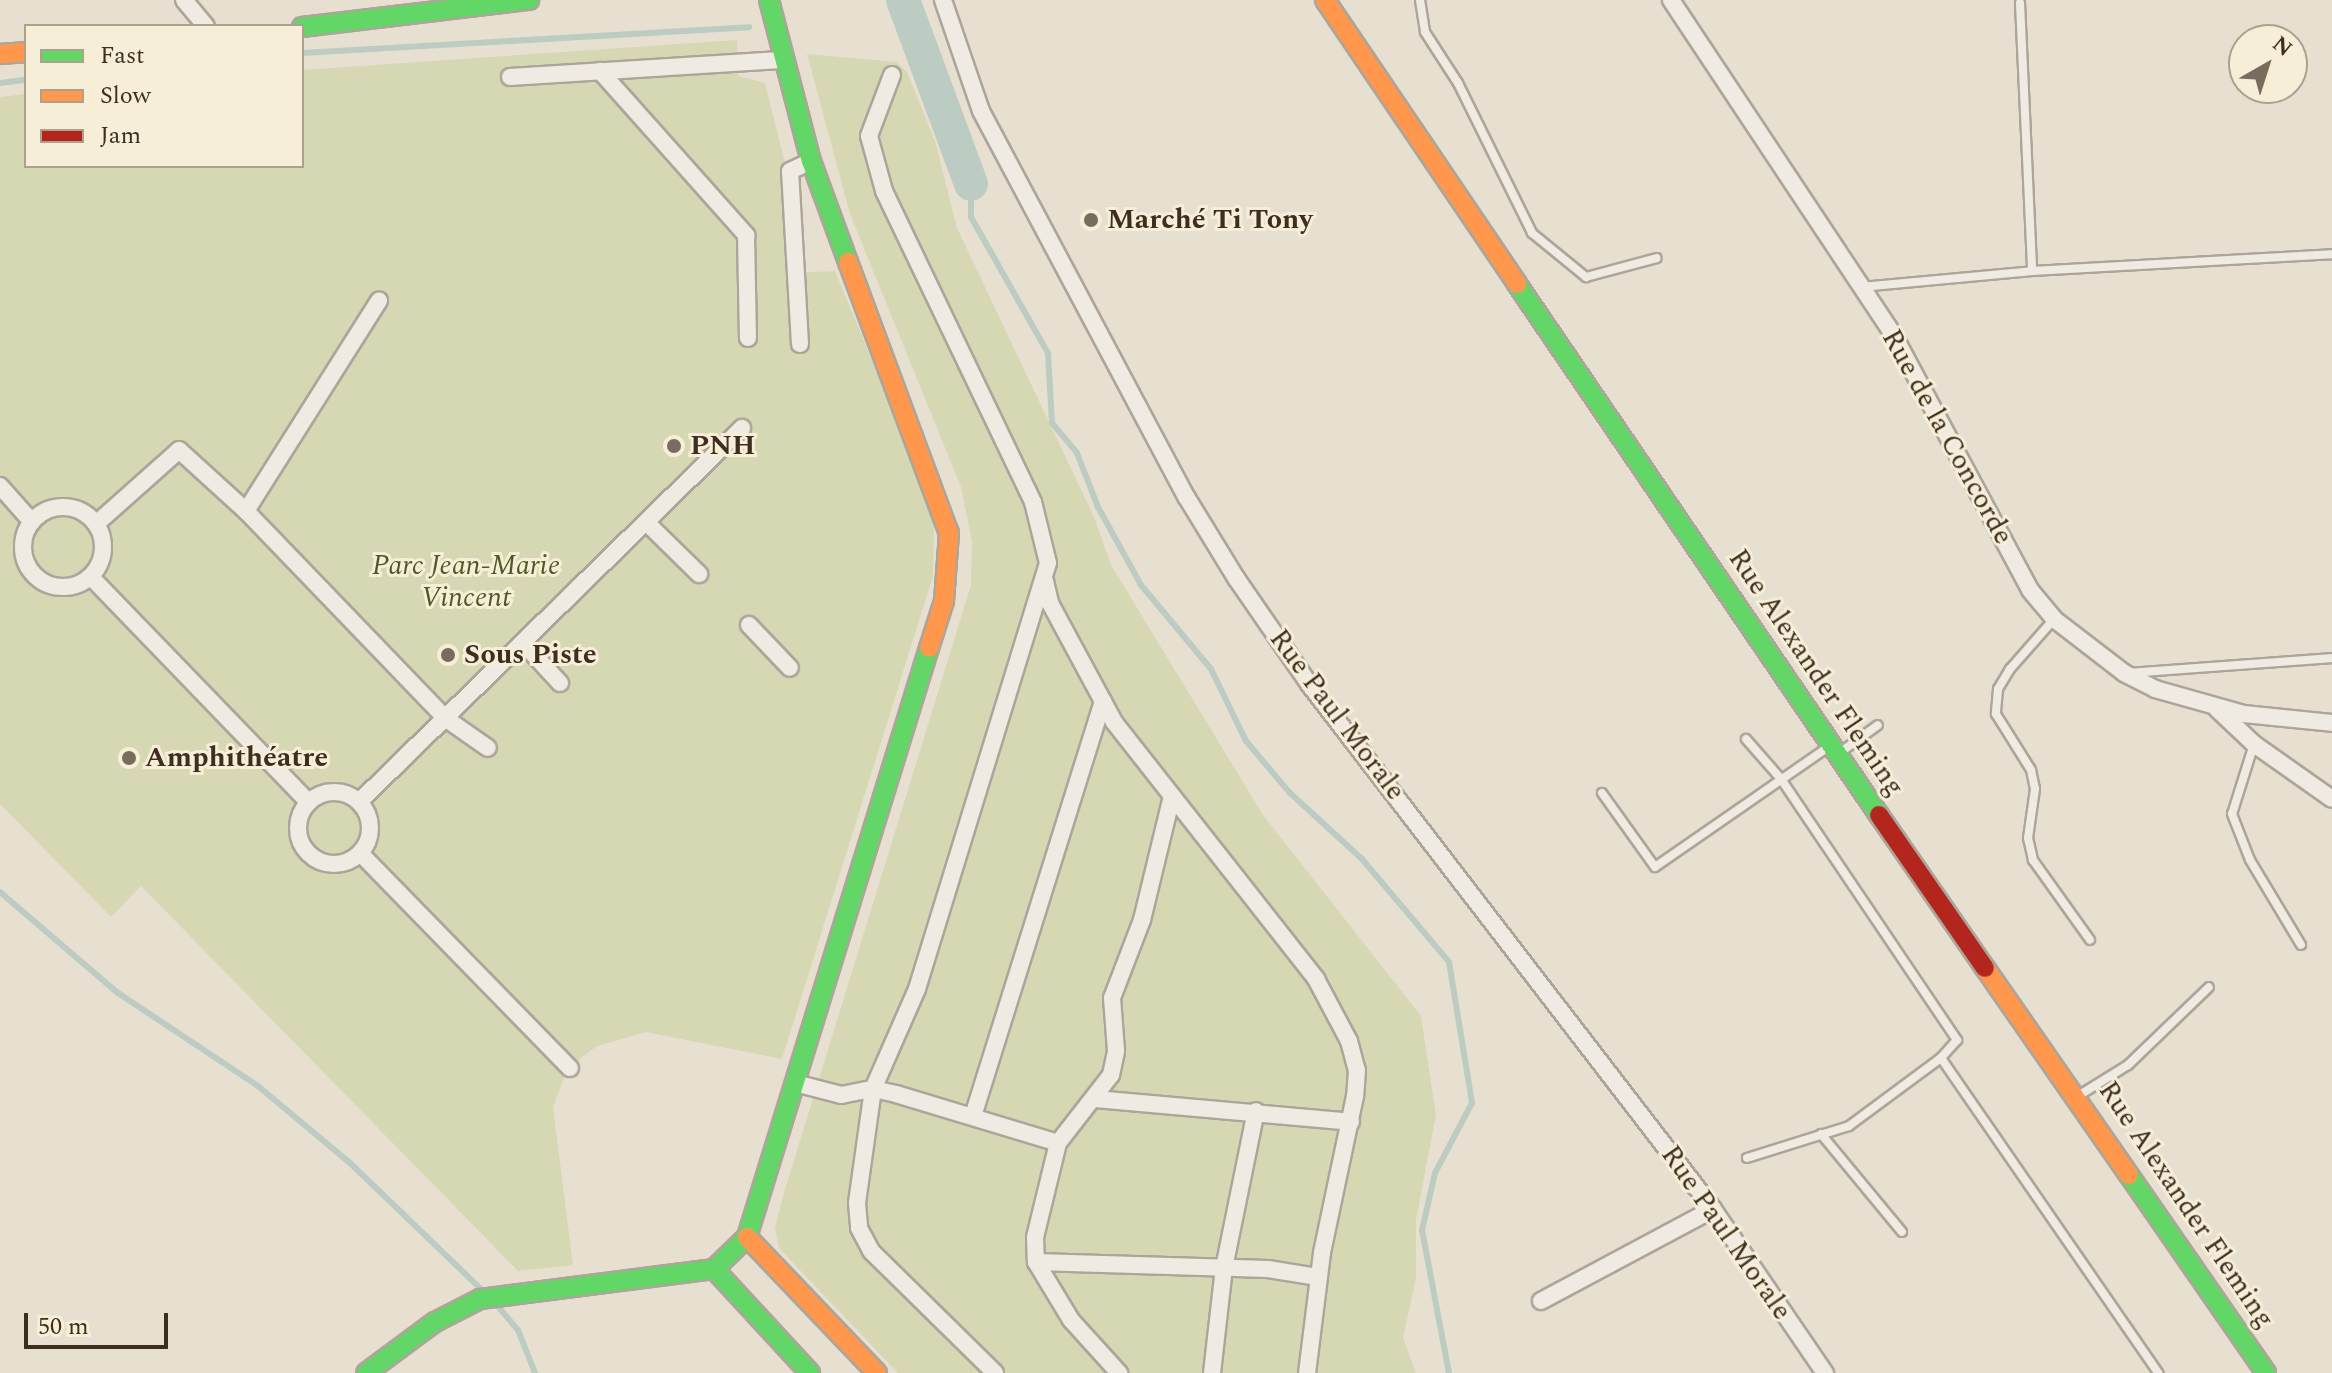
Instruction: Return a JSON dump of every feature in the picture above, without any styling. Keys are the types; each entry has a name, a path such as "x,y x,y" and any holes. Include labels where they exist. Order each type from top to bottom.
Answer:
{"street":[{"path":"184,0 204,24"},
{"path":"304,27 529,0"},
{"path":"366,1373 435,1322 486,1298 714,1269 747,1237 944,601 949,533 811,161 780,60 769,0"},
{"name":"Rue Paul Morale","path":"943,0 981,111 1187,498 1236,578 1309,684 1713,1209 1818,1371"},
{"name":"Rue Alexander Fleming","path":"1325,0 1834,750 2078,1096 2266,1373"},
{"name":"Rue de la Concorde","path":"1671,0 1894,336 2030,590 2054,619 2124,673 2214,707 2332,723"},
{"path":"0,54 24,52"},
{"path":"510,77 780,60"},
{"path":"600,71 746,235 748,338"},
{"path":"892,75 869,136 884,191 1033,502 1044,535 1045,581 1050,603 1103,701 1338,1012 1357,1070 1351,1122 1318,1277 1307,1373"},
{"path":"800,344 790,171 811,161"},
{"path":"246,511 379,301"},
{"path":"360,801 742,428"},
{"path":"96,524 179,450 246,511 445,718 488,748"},
{"path":"0,486 32,522"},
{"path":"64,507 82,512 96,524 103,547 91,577 60,587 37,579 27,564 23,542 32,522 47,510 64,507"},
{"path":"647,523 699,574"},
{"path":"91,577 308,802"},
{"path":"995,1373 871,1251 859,1228 857,1203 873,1089 917,989 1021,638 1045,581"},
{"path":"749,625 790,668"},
{"path":"524,644 560,683"},
{"path":"973,1116 1103,701"},
{"path":"2214,707 2254,744 2332,799"},
{"path":"334,791 360,801 370,827 361,854 335,865 308,854 297,828 308,802 334,791"},
{"path":"1119,1373 1071,1320 1036,1262 1035,1237 1058,1143 1111,1075 1112,998 1142,920 1172,796"},
{"path":"361,854 570,1068"},
{"path":"795,1083 841,1095 873,1089 1058,1143"},
{"path":"1095,1099 1256,1111 1351,1122"},
{"path":"1212,1373 1224,1268 1256,1111"},
{"path":"1541,1301 1713,1209"},
{"path":"747,1237 877,1373"},
{"path":"1036,1262 1224,1268 1318,1277"},
{"path":"714,1269 810,1373"}],"lane":[{"path":"1420,0 1425,32 1458,83 1532,233 1586,277 1657,258"},
{"path":"2020,3 2032,271"},
{"path":"1860,287 2032,271 2332,254"},
{"path":"2054,619 2010,669 1998,689 1996,714 2031,770 2035,789 2028,838 2033,860 2090,940"},
{"path":"2124,673 2332,658"},
{"path":"1602,793 1655,867 1781,779 1878,725"},
{"path":"1746,739 1781,779 1957,1040 1941,1058 1849,1126 1747,1158"},
{"path":"2254,744 2232,814 2250,860 2301,945"},
{"path":"2078,1096 2128,1065 2209,987"},
{"path":"1941,1058 2158,1373"},
{"path":"1821,1134 1902,1232"}],"green space":[{"name":"Parc Jean-Marie Vincent","path":"737,40 738,76 765,83 786,167 788,273 835,271 928,495 934,521 933,576 782,1059 646,1032 597,1046 582,1057 565,1075 553,1107 573,1265 518,1271 141,886 111,917 0,804 0,97 24,94 24,168 304,168 304,70"},
{"path":"807,54 896,62 907,72 935,141 957,228 1094,517 1111,565 1263,815 1421,1016 1436,1115 1416,1220 1416,1278 1403,1338 1416,1373 898,1373 779,1248 775,1228 783,1196 971,585 972,542 961,487 850,214"}],"waterway":[{"path":"903,0 971,184"},
{"path":"304,53 749,27"},
{"path":"0,83 24,80"},
{"path":"971,184 971,217 1048,353 1052,423 1077,453 1098,507 1141,585 1211,669 1246,741 1290,793 1362,859 1449,962 1472,1103 1435,1173 1422,1230 1449,1373"},
{"path":"0,892 118,993 258,1086 349,1162 485,1293"},
{"path":"496,1304 518,1330 535,1373"}],"traffic: fast":[{"path":"304,27 529,0"},
{"path":"769,0 811,161 848,262"},
{"path":"1517,284 1879,815"},
{"path":"366,1373 435,1322 480,1299 714,1269 747,1237 929,648"},
{"path":"2129,1175 2266,1373"},
{"path":"714,1269 810,1373"}],"traffic: slow":[{"path":"1325,0 1517,284"},
{"path":"0,54 24,52"},
{"path":"848,262 949,533 944,601 929,648"},
{"path":"1985,968 2129,1175"},
{"path":"747,1237 877,1373"}],"traffic: jam":[{"path":"1879,815 1985,968"}],"place":[{"name":"Marché Ti Tony","path":"1091,220"},
{"name":"PNH","path":"674,446"},
{"name":"Sous Piste","path":"448,655"},
{"name":"Amphithéatre","path":"129,758"}]}
